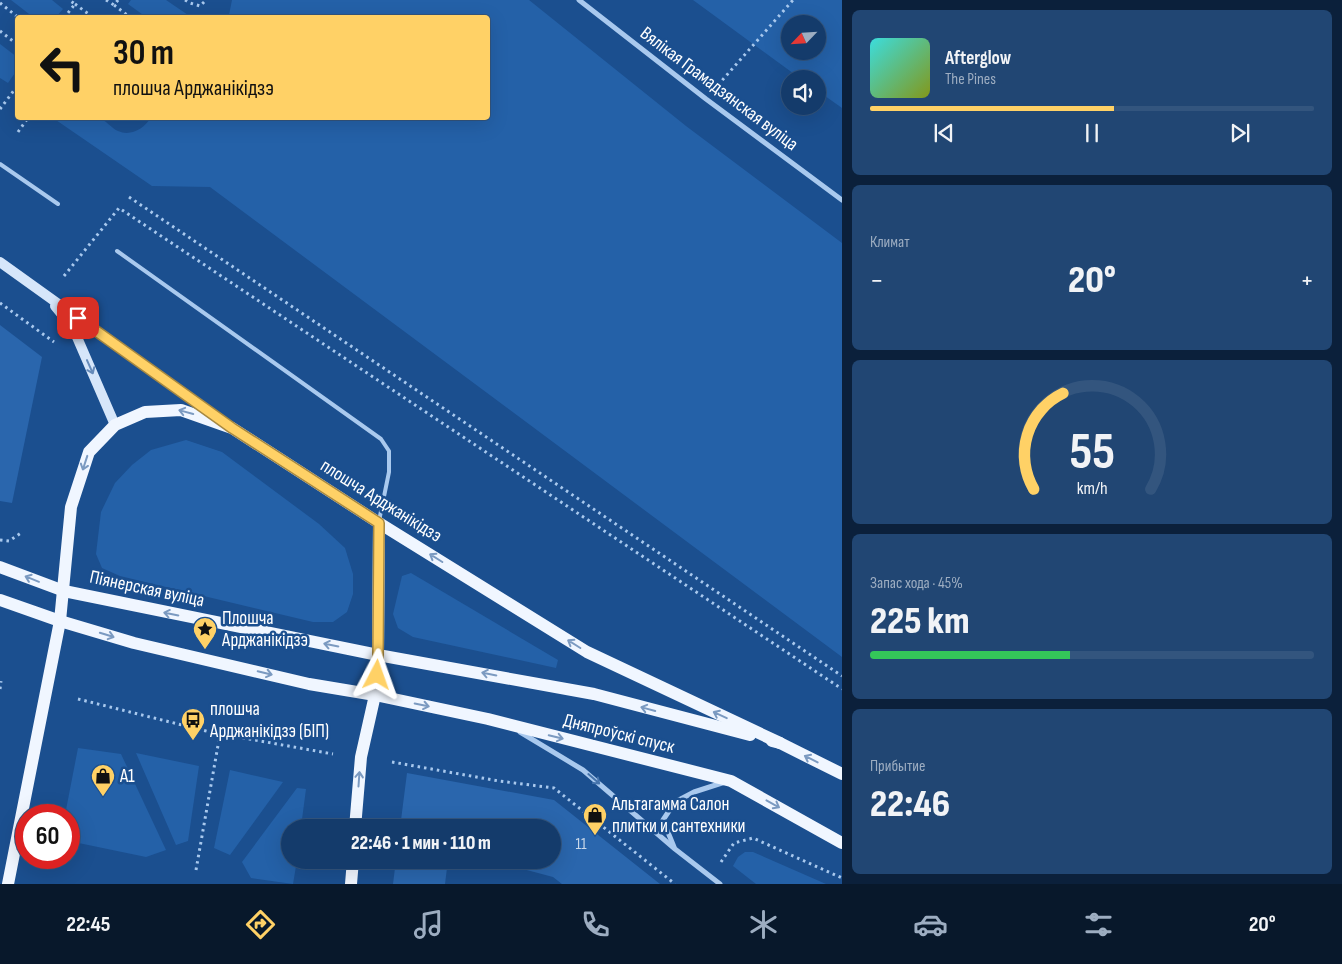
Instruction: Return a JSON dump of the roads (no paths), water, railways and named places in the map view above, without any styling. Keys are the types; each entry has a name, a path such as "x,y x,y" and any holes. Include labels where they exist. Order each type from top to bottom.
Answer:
{"main road":[{"path":"0,262 232,428"},
{"path":"47,295 73,328 115,425"},
{"name":"плошча Арджанікідзэ","path":"8,884 60,621 71,507 89,452 115,425 145,412 181,410 232,428 379,523 587,652 780,743"},
{"path":"356,819 361,757 375,695 378,655 379,523"},
{"name":"Піянерская вуліца","path":"0,567 64,592 378,655"},
{"path":"0,600 60,621 143,645 309,684 375,695"},
{"name":"Дняпроўскі спуск","path":"378,655 594,694 780,743 842,774"},
{"name":"Дняпроўскі спуск","path":"375,695 508,725 731,780 842,843"},
{"path":"351,884 352,869"}],"street":[{"name":"Вялікая Грамадзянская вуліца","path":"579,0 706,99 842,200"},
{"path":"508,725 583,770 675,849 720,884"},
{"path":"675,849 663,820 675,802 694,792 731,780"}],"lane":[{"path":"0,164 58,204"},
{"path":"117,251 381,439 390,451 389,472 379,523"}],"place":[{"name":"Плошча Арджанікідзэ","path":"205,650"},
{"name":"плошча Арджанікідзэ (БІП)","path":"193,741"},
{"name":"A1","path":"103,797"},
{"name":"Альтагамма Салон плитки и сантехники","path":"595,836"}]}
